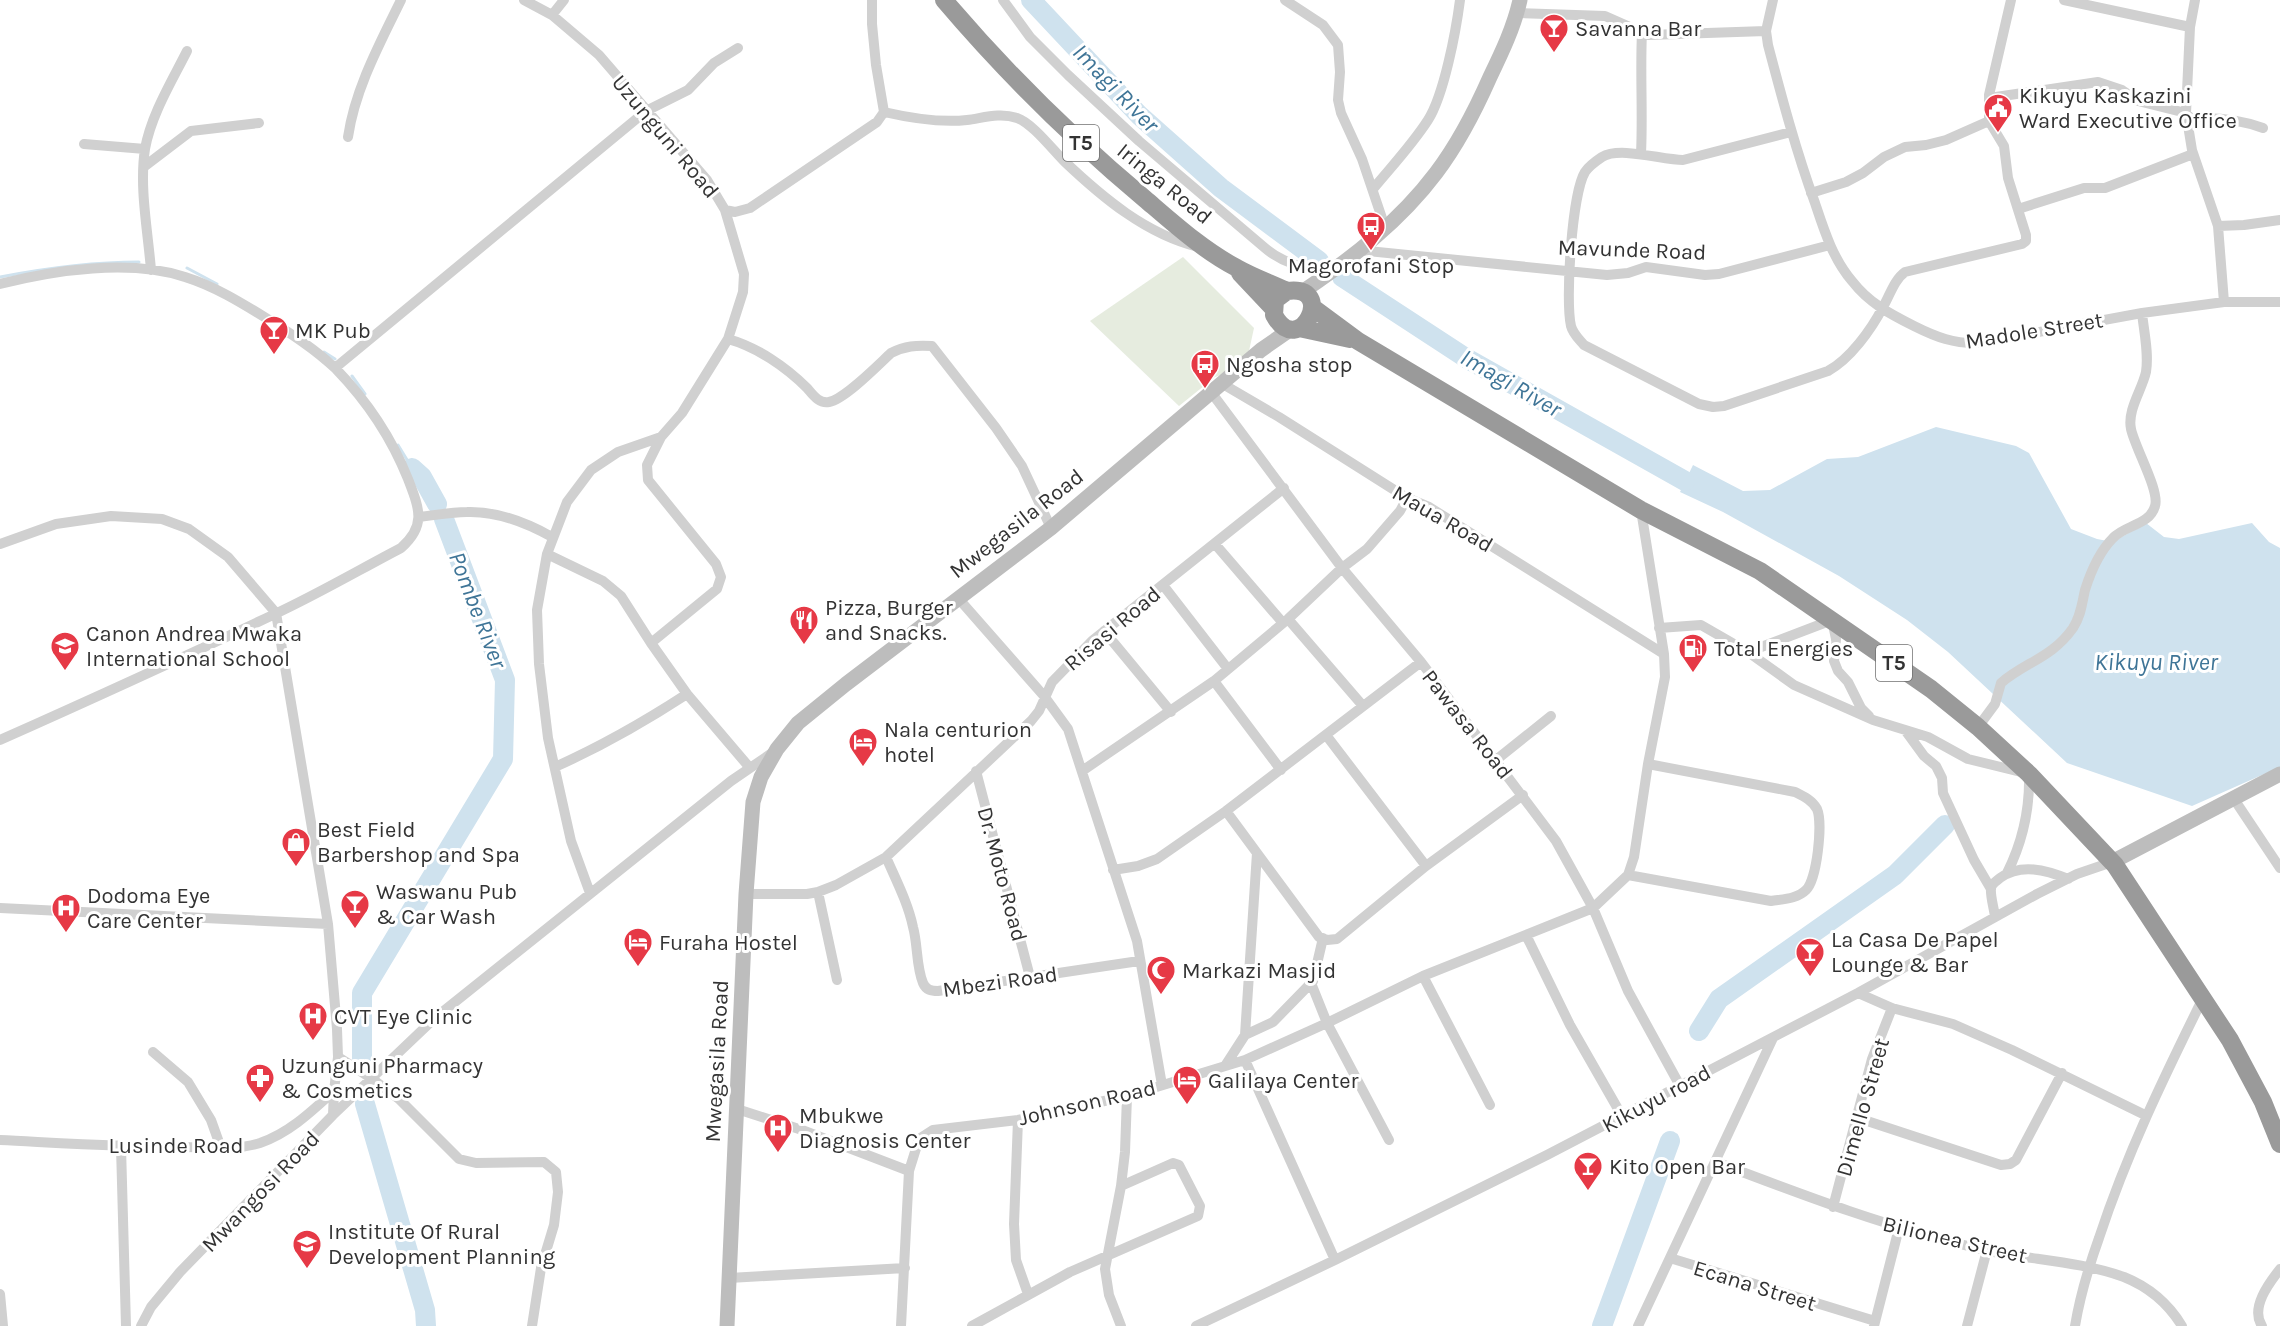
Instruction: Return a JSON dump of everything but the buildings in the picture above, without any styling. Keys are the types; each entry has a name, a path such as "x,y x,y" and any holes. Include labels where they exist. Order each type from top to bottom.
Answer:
{"highway":[{"name":"Iringa Road","path":"944,0 978,40 1044,109 1110,170 1182,230 1235,267"},
{"name":"T5","path":"1235,267 1303,298 1358,341 1641,510 1760,571 1931,689 1978,728 2029,774 2112,862 2230,1040 2263,1102 2280,1144"},
{"name":"T5","path":"1235,267 1284,327 1358,341"},
{"path":"1273,312 1275,300 1303,298 1309,320 1295,329"}],"street":[{"path":"348,137 349,121 372,58 401,0"},
{"name":"Uzunguni Road","path":"524,0 552,15 599,55 707,180 725,210 744,274 743,292 728,339 682,413 661,437 618,452 591,470 567,502 547,554 537,610 538,664 548,738 571,841 590,893"},
{"path":"552,15 564,0"},
{"path":"725,210 735,212 750,208 877,122 884,112 876,65 872,0"},
{"path":"1003,0 1030,37 1068,75 1139,141 1276,258 1289,264 1331,273"},
{"path":"1285,0 1323,25 1338,45 1339,107 1385,227"},
{"path":"1372,189 1428,120 1436,105 1460,0"},
{"name":"Madole Street","path":"1773,0 1766,31 1791,132 1811,193 1830,245 1851,281 1881,310 1932,335 1965,344 2142,313 2224,302 2280,302"},
{"path":"1791,132 1683,160 1667,160 1641,154 1605,155 1584,173 1578,194 1569,270 1572,329 1584,345 1699,405 1724,406 1828,371 1841,364 1881,310 1898,277 1905,272 2022,244 2026,241 2008,178 2004,146 1989,121 1989,98 2011,0"},
{"path":"2064,0 2190,27"},
{"path":"2195,0 2190,27 2186,113 2193,154 2218,226 2224,302"},
{"path":"1303,298 1415,199 1436,172 1461,136 1494,69 1518,7 1605,16 1642,32 1658,36 1766,31"},
{"path":"1641,154 1642,32"},
{"path":"334,368 646,111 688,90 714,63 738,48"},
{"path":"151,270 144,194 145,149 155,116 187,51"},
{"path":"1989,98 2098,82 2122,90 2138,101 2186,113 2191,119 2211,117 2247,122 2263,128"},
{"path":"884,112 947,120 967,120 991,116 1018,119 1104,197 1152,230 1174,242 1211,251"},
{"path":"1811,193 1846,182 1863,173 1884,157 1905,147 1946,140 1989,121"},
{"path":"145,166 181,141 190,131 259,123"},
{"path":"84,144 145,149"},
{"path":"2018,209 2084,188 2105,188 2193,154"},
{"path":"2218,226 2280,220"},
{"name":"Mavunde Road","path":"1358,250 1607,275 1628,273 1646,267 1705,275 1719,274 1830,245"},
{"path":"0,284 91,268 151,270 184,276 220,291 294,337 334,368 366,404 404,470 420,517 411,539 401,548 276,614 0,740"},
{"path":"1261,350 1273,312"},
{"path":"1978,728 1995,704 2001,683 2048,654 2073,628 2082,609 2090,575 2103,550 2114,536 2140,523 2150,515 2155,506 2156,494 2143,465 2130,422 2147,359 2142,313"},
{"name":"Mwegasila Road","path":"727,1326 746,894 753,802 761,777 777,749 798,723 1051,528 1261,350 1295,329"},
{"path":"728,339 744,343 782,367 817,400 823,402 830,402 842,396 891,353 913,345 932,346 996,428 1022,466 1051,528"},
{"name":"Pawasa Road","path":"1216,388 1341,568 1421,663 1556,841 1593,908 1628,991 1679,1084"},
{"name":"Maua Road","path":"1216,388 1279,417 1407,498 1429,507 1664,654"},
{"path":"651,643 717,589 721,577 716,564 648,480 647,465 661,437"},
{"name":"Risasi Road","path":"746,894 818,892 836,885 886,857 1031,721 1039,711 1052,682 1104,631 1284,488"},
{"path":"1082,771 1214,681 1286,621 1341,568 1367,549 1400,511 1407,498"},
{"path":"1593,908 1628,875 1639,836 1648,764 1664,686 1664,654 1641,510"},
{"path":"420,517 467,512 492,514 537,528 552,537"},
{"path":"0,544 56,524 111,516 162,519 189,529 228,557 276,614"},
{"path":"1215,544 1363,706"},
{"path":"547,554 613,588 621,596 687,694 750,768"},
{"path":"1163,585 1228,669"},
{"path":"958,598 1064,722 1137,941 1162,1084"},
{"name":"Mwangosi Road","path":"141,1326 151,1308 180,1272 333,1115 338,1057 328,924 276,614"},
{"path":"1748,652 1832,620 1836,639 1834,661 1838,671 1848,682 1861,708 1873,720"},
{"path":"1659,628 1701,625 1748,652 1794,686 1873,720 1928,737 1968,759 2029,774 2028,811 2024,833 2007,873"},
{"path":"1104,631 1171,712"},
{"path":"1113,870 1138,866 1157,859 1226,812 1421,663"},
{"path":"1214,681 1281,770"},
{"path":"555,767 638,726 687,694"},
{"path":"1496,760 1551,716"},
{"path":"1905,730 1924,756 1936,766 1942,778 1943,793 1974,860 1991,889 1995,917"},
{"path":"1326,735 1426,866"},
{"path":"333,1115 435,1018 721,789 777,749"},
{"path":"1628,875 1771,901 1793,898 1805,892 1812,883 1820,825 1817,809 1809,799 1795,792 1648,764"},
{"name":"Dr. Moto Road","path":"976,771 1030,977"},
{"path":"2112,862 2280,774"},
{"path":"1226,812 1319,937 1337,939 1426,866 1523,795"},
{"path":"2234,799 2280,868"},
{"path":"1225,1066 1245,1035 1257,853"},
{"name":"Mbezi Road","path":"886,857 909,910 924,986 930,990 938,991 1139,961"},
{"name":"Kikuyu road","path":"1196,1326 1335,1260 1622,1116 1679,1084 1858,993 2068,879 2112,862"},
{"path":"1991,889 1994,882 2007,873 2031,868 2051,872 2068,879"},
{"path":"818,892 837,980"},
{"path":"0,908 328,924"},
{"name":"Johnson Road","path":"901,1326 909,1170 919,1139 933,1130 1018,1120 1127,1096 1245,1060 1423,976 1593,908"},
{"path":"1526,935 1570,1025 1622,1116"},
{"path":"1245,1035 1274,1022 1313,981 1323,938"},
{"path":"1423,976 1490,1105"},
{"path":"1311,983 1327,1023 1389,1140"},
{"path":"1858,993 1893,1008 1953,1024 2062,1072 2145,1115"},
{"path":"2075,1326 2090,1266 2108,1209 2145,1115 2203,998"},
{"name":"Dimello Street","path":"1833,1207 1872,1059 1893,1008"},
{"path":"1638,1326 1773,1038"},
{"path":"153,1052 188,1082 211,1120 221,1148"},
{"path":"338,1057 399,1099 459,1159 476,1162 544,1162 556,1172 558,1192 554,1225 541,1268 532,1326"},
{"path":"1245,1060 1335,1260"},
{"path":"1858,1118 2001,1165 2010,1164 2016,1160 2062,1072"},
{"name":"Lusinde Road","path":"0,1140 121,1147 234,1148 257,1144 273,1138 307,1116 334,1091"},
{"path":"1121,1326 1107,1287 1105,1269 1110,1253 1121,1186 1127,1096"},
{"path":"737,1109 802,1130 909,1170"},
{"path":"1018,1120 1014,1224 1016,1260 1028,1294"},
{"path":"121,1147 126,1326"},
{"name":"Bilionea Street","path":"1716,1162 1833,1207 1899,1228 1987,1250 2090,1266 2126,1278 2158,1296 2182,1326"},
{"path":"972,1326 1028,1294 1110,1253 1200,1214 1200,1206 1179,1164 1173,1163 1121,1186"},
{"path":"1874,1324 1899,1228"},
{"path":"1967,1326 1987,1250"},
{"name":"Ecana Street","path":"1670,1258 1874,1324"},
{"path":"729,1278 905,1268"},
{"path":"2262,1326 2259,1322 2258,1306 2280,1269"},
{"path":"0,1294 3,1326"}],"shaded area":[{"path":"1183,257 1254,328 1249,351 1224,374 1215,377 1179,406 1090,321"}],"water":[{"name":"Kikuyu River","path":"1936,427 2016,446 2029,453 2071,529 2097,539 2113,542 2146,523 2164,537 2179,539 2252,523 2269,542 2280,548 2280,767 2192,806 2067,763 1948,652 1907,620 1839,576 1723,512 1680,492 1693,465 1743,491 1770,490 1827,459 1858,457"}],"waterway":[{"name":"Imagi River","path":"1031,0 1139,115 1221,188 1319,261"},
{"path":"0,277 70,266 139,262"},
{"path":"187,268 217,284"},
{"name":"Imagi River","path":"1342,277 1466,358 1685,481"},
{"path":"324,352 335,359"},
{"path":"352,376 365,394"},
{"path":"398,445 412,468"},
{"name":"Pombe River","path":"412,468 422,477 437,504"},
{"name":"Pombe River","path":"362,1060 362,993 503,759 505,680 444,519"},
{"name":"Kikuyu River","path":"1699,1031 1719,999 1895,875 1945,825"},
{"name":"Pombe River","path":"365,1104 425,1310 426,1326"},
{"name":"Kikuyu River","path":"1602,1326 1670,1141"}],"place":[{"name":"Savanna Bar","path":"1554,54"},
{"name":"Kikuyu Kaskazini Ward Executive Office","path":"1998,134"},
{"name":"Magorofani Stop","path":"1371,252"},
{"name":"MK Pub","path":"274,356"},
{"name":"Ngosha stop","path":"1205,390"},
{"name":"Pizza, Burger and Snacks.","path":"804,646"},
{"name":"Canon Andrea Mwaka International School","path":"65,672"},
{"name":"Total Energies","path":"1693,674"},
{"name":"Nala centurion hotel","path":"863,768"},
{"name":"Best Field Barbershop and Spa","path":"296,868"},
{"name":"Waswanu Pub & Car Wash","path":"355,930"},
{"name":"Dodoma Eye Care Center","path":"66,934"},
{"name":"Furaha Hostel","path":"638,968"},
{"name":"La Casa De Papel Lounge & Bar","path":"1810,978"},
{"name":"Markazi Masjid","path":"1161,996"},
{"name":"CVT Eye Clinic","path":"313,1042"},
{"name":"Uzunguni Pharmacy & Cosmetics","path":"260,1104"},
{"name":"Galilaya Center","path":"1187,1106"},
{"name":"Mbukwe Diagnosis Center","path":"778,1154"},
{"name":"Kito Open Bar","path":"1588,1192"},
{"name":"Institute Of Rural Development Planning","path":"307,1270"}]}
